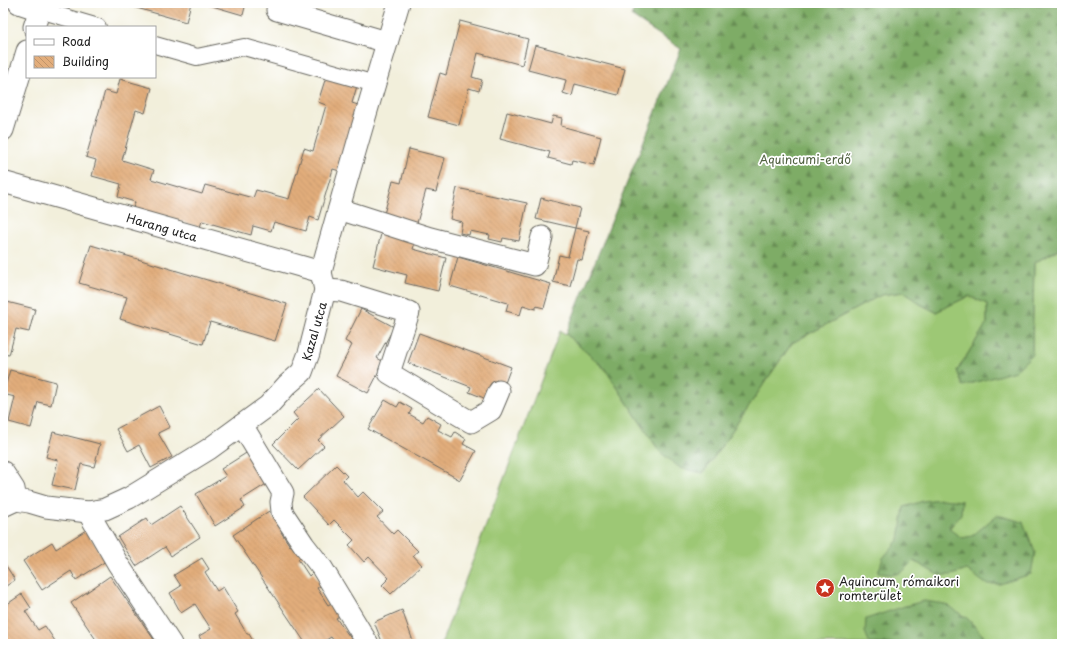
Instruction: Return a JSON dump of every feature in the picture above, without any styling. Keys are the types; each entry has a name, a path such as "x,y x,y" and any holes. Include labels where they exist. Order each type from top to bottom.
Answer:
{"street":[{"path":"19,3 39,13 94,26"},
{"path":"279,3 277,10 387,42"},
{"name":"Kazal utca","path":"9,503 29,502 88,512 105,509 130,498 209,449 268,406 286,385 302,372 308,353 339,209 374,84 399,3"},
{"path":"156,45 198,57 244,47 374,84"},
{"path":"3,130 26,54"},
{"name":"Harang utca","path":"3,182 323,281 341,291 409,312 389,373 471,422 491,410 499,391"},
{"path":"339,209 430,238 535,265 542,237"},
{"path":"242,425 283,493 281,502 282,512 304,545 322,568 368,644"},
{"path":"3,472 14,489 9,503"},
{"path":"88,512 118,564 171,644"}],"green space":[{"name":"Aquincumi-erdő","path":"637,3 1062,3 1062,247 1034,263 1032,355 1015,371 963,386 957,371 987,323 987,304 969,296 936,312 920,304 904,292 881,295 792,343 703,473 680,468 660,452 605,369 566,334 681,49 631,16"},
{"path":"1062,247 1062,644 441,644 560,331 566,334 605,369 660,452 703,473 792,343 881,295 904,292 920,304 936,312 969,296 987,304 987,323 957,371 1032,355 1034,263"},
{"path":"942,499 962,501 961,514 949,529 962,538 972,536 997,515 1023,522 1035,552 1031,574 1000,584 986,584 967,570 951,575 938,575 914,561 902,572 894,574 878,573 883,558 899,539 904,507 923,501"},
{"path":"924,601 945,604 967,618 991,644 870,644 865,632 866,619"}],"building":[{"path":"119,3 191,3 186,22"},
{"path":"202,3 246,3 243,15"},
{"path":"460,21 528,39 522,65 478,53 472,77 482,80 479,91 469,88 459,125 428,117 440,73 446,75"},
{"path":"535,45 625,69 618,95 575,84 572,96 563,93 566,80 528,70"},
{"path":"326,77 357,86 352,103 361,106 343,172 333,169 318,220 310,217 306,231 274,222 271,231 253,226 251,235 202,221 200,227 133,208 135,202 118,197 121,184 92,176 96,160 86,157 105,91 116,94 120,79 152,88 145,113 136,110 122,160 154,170 151,179 202,194 205,185 253,198 256,190 289,199 304,148 313,151 326,105 318,102"},
{"path":"507,112 551,124 553,116 562,118 561,126 601,137 594,165 572,160 571,164 548,158 550,152 500,139"},
{"path":"409,149 445,158 436,192 426,190 417,223 384,214 393,181 401,183"},
{"path":"457,188 527,203 519,241 503,238 502,242 489,239 490,235 470,231 469,235 460,233 462,222 450,219"},
{"path":"541,198 580,208 575,228 536,219"},
{"path":"575,228 589,231 582,260 577,259 570,286 553,282 559,255 568,257"},
{"path":"382,230 416,239 413,249 446,258 438,291 405,283 407,275 373,266"},
{"path":"91,245 287,304 275,341 210,322 203,344 120,319 127,297 79,283"},
{"path":"458,257 551,284 544,308 536,306 536,309 523,305 520,315 506,311 508,303 450,286"},
{"path":"3,301 35,309 29,332 16,329 9,355 3,354"},
{"path":"361,309 394,327 377,358 384,362 368,393 336,376 352,345 345,341"},
{"path":"419,333 511,367 505,383 496,380 491,395 486,393 484,398 469,392 471,387 408,363"},
{"path":"10,370 56,382 51,405 38,402 31,428 9,422 15,397 3,394"},
{"path":"319,389 344,416 318,440 324,446 298,470 273,444 298,419 293,413"},
{"path":"385,400 397,407 400,402 412,409 409,414 423,422 427,416 441,424 438,430 452,437 455,432 466,439 463,444 476,451 460,480 368,429"},
{"path":"159,406 170,427 158,433 172,457 151,468 139,445 128,451 116,429"},
{"path":"53,432 100,444 94,467 81,464 75,490 52,485 58,460 46,457"},
{"path":"251,450 271,481 241,500 245,507 215,526 196,494 226,476 221,469"},
{"path":"336,465 347,476 343,480 358,497 363,492 383,512 377,517 393,534 397,530 418,551 413,555 422,565 391,594 382,585 389,578 369,557 364,562 349,545 354,540 334,520 329,525 303,497"},
{"path":"180,506 200,537 171,556 165,547 136,566 118,537 147,518 151,525"},
{"path":"269,511 274,520 279,517 287,529 281,532 290,546 295,542 304,556 298,559 309,576 313,572 322,585 317,588 328,605 333,602 341,615 336,618 355,644 336,644 331,637 320,644 306,644 233,535"},
{"path":"86,530 106,561 76,580 71,571 42,590 23,561 52,542 56,549"},
{"path":"202,558 209,569 205,572 217,591 223,587 238,612 235,614 255,644 203,644 199,636 211,629 195,604 181,613 170,593 181,586 174,575"},
{"path":"3,561 15,580 3,588"},
{"path":"110,576 157,644 99,644 71,603"},
{"path":"22,594 31,608 25,611 38,630 45,626 57,644 3,644 3,607"},
{"path":"402,610 414,644 383,644 374,622"}],"place":[{"name":"Aquincum, rómaikori romterület","path":"825,588"}]}
